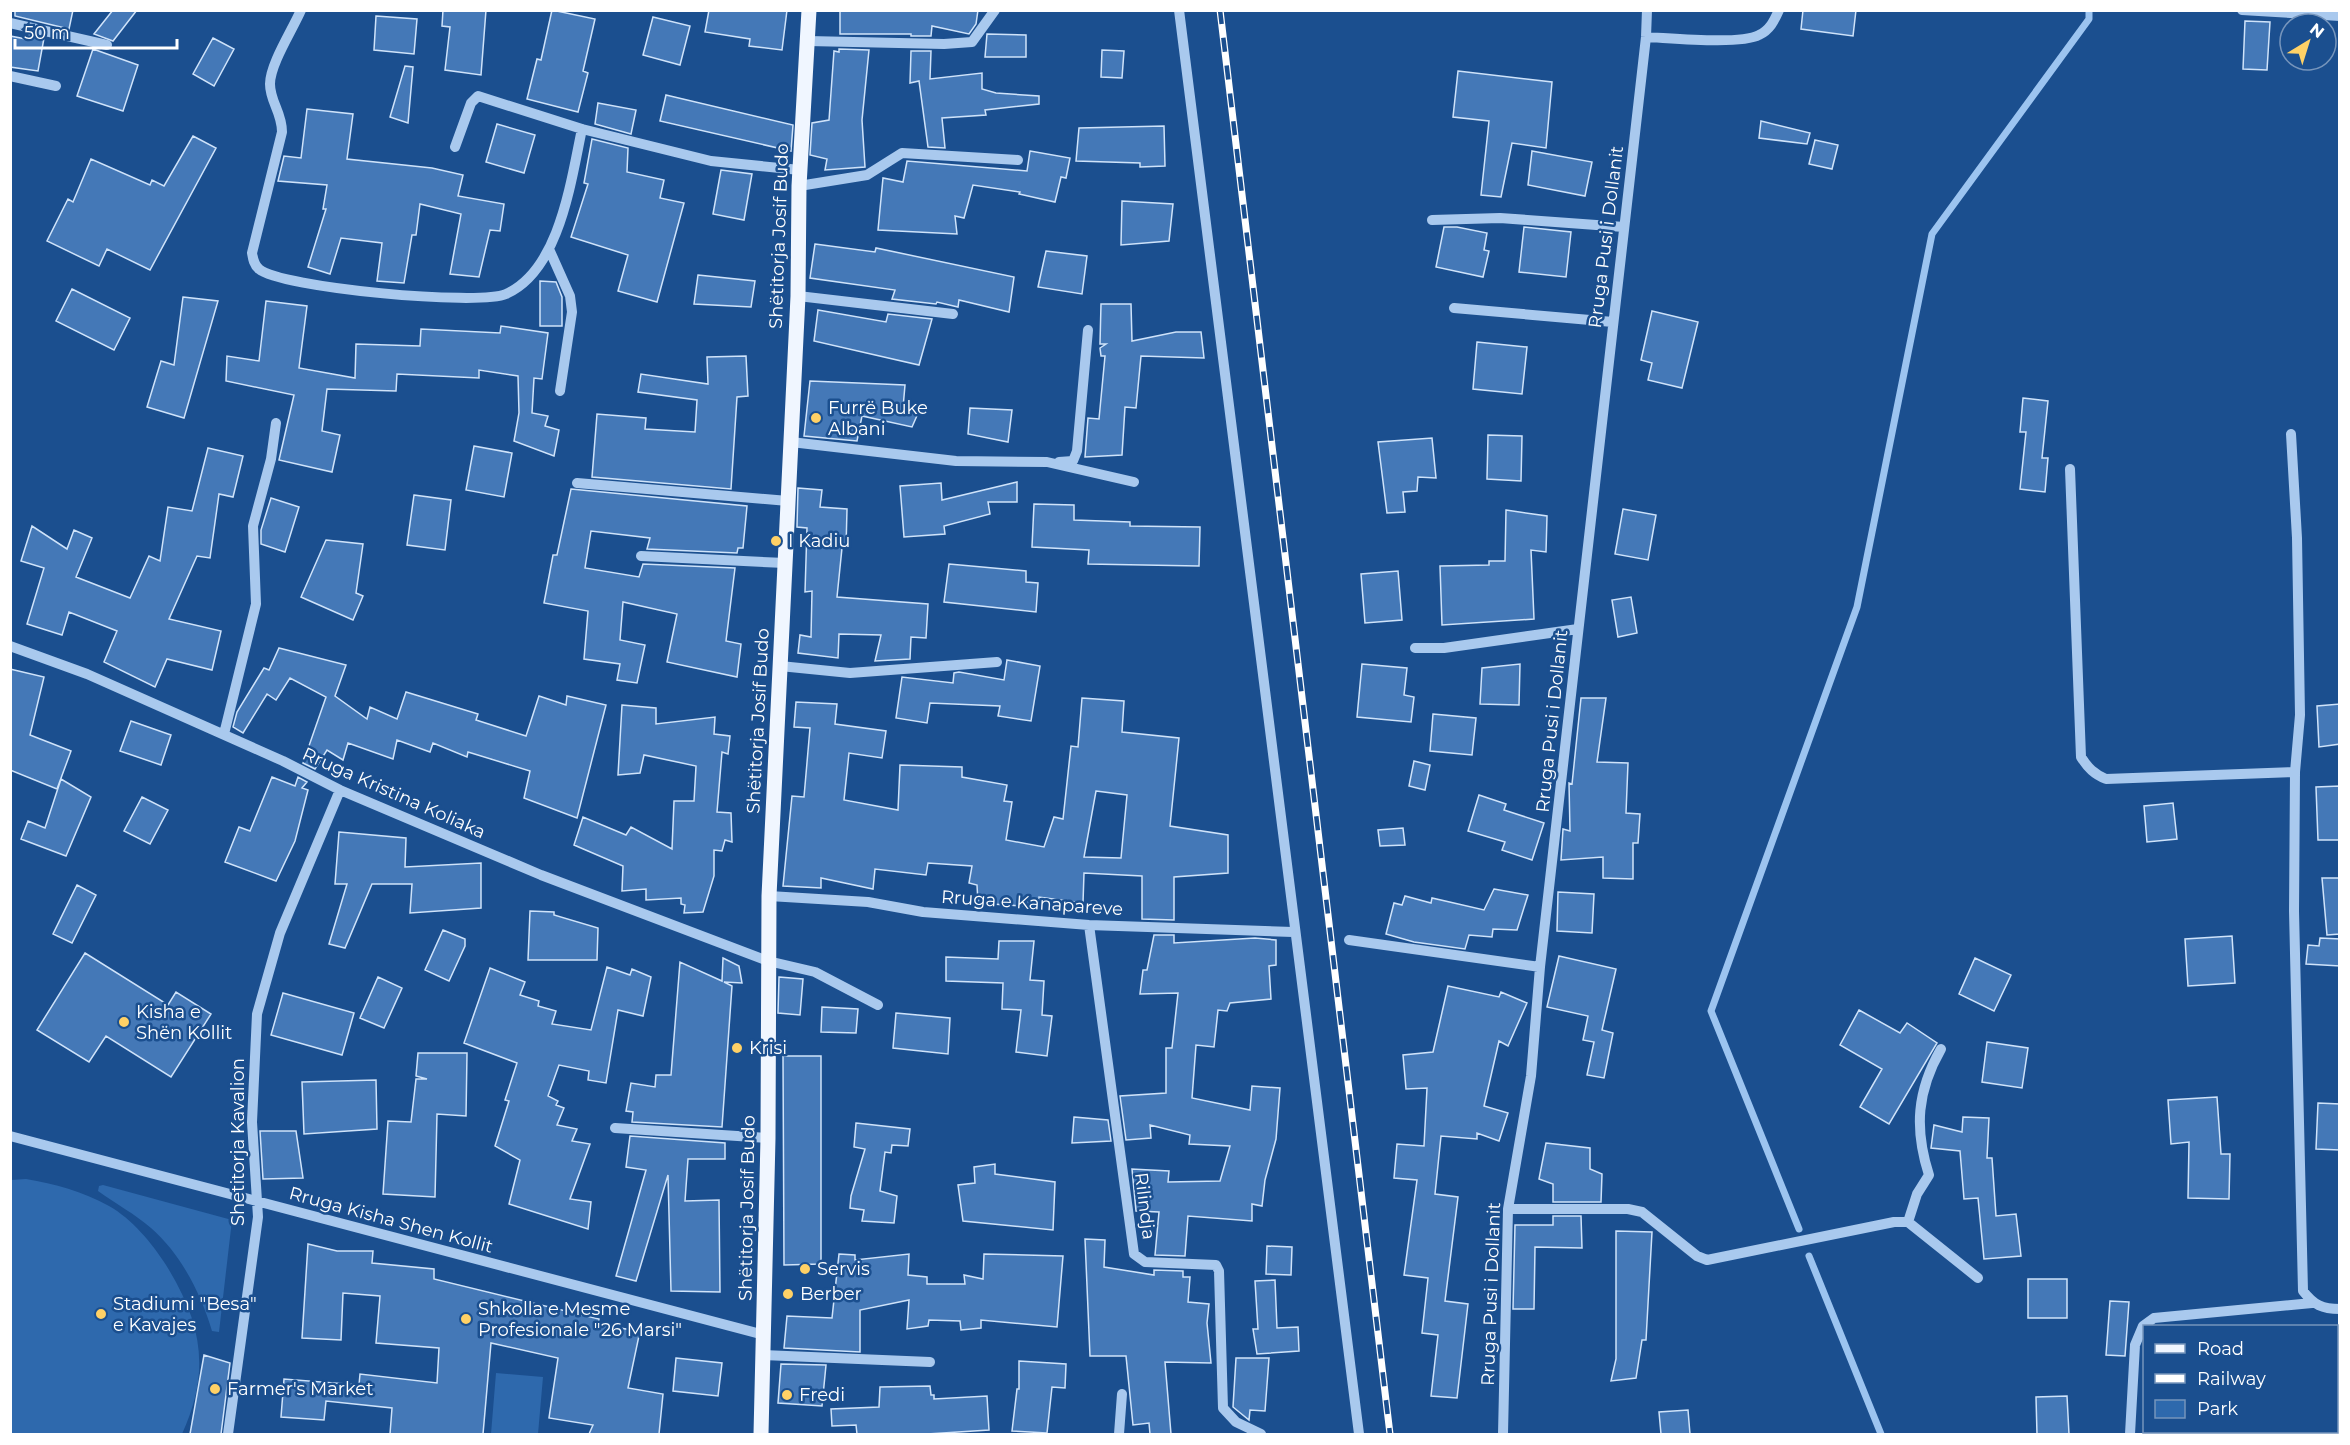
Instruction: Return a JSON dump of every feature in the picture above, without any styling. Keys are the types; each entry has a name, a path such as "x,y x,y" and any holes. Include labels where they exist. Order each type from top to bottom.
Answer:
{"main road":[{"name":"Shëtitorja Josif Budo","path":"761,1434 768,1138 769,896 798,296 799,186 809,10"}],"street":[{"path":"302,10 274,69 270,83 273,101 282,116 282,132 252,253 254,264 260,270 274,276 328,287 484,299 506,294 525,280 549,249 558,230 582,129"},
{"path":"808,41 944,44 972,42 995,10"},
{"path":"1179,10 1293,932 1359,1434"},
{"name":"Rruga Pusi i Dollanit","path":"1503,1434 1508,1209 1531,1076 1540,967 1646,37 1647,10"},
{"path":"1646,37 1741,39 1757,37 1771,27 1779,10"},
{"path":"2242,10 2340,16"},
{"path":"10,23 107,45"},
{"path":"10,76 56,86"},
{"path":"455,147 471,103 478,96 582,129 711,161 800,170"},
{"path":"799,186 867,175 902,153 1018,160"},
{"path":"1432,220 1500,218 1624,227"},
{"path":"549,249 570,296 572,312 560,392"},
{"path":"798,296 953,314"},
{"path":"1454,308 1613,322"},
{"path":"791,442 956,461 1073,461 1077,451 1088,330"},
{"path":"224,734 256,604 253,526 272,459 276,423"},
{"path":"2291,434 2297,538 2300,715 2295,772 2296,1087 2302,1291 2312,1303 2325,1309 2340,1309"},
{"path":"1047,462 1134,482"},
{"path":"2070,469 2081,757 2086,765 2095,774 2106,779 2295,772"},
{"path":"577,483 788,501"},
{"path":"641,556 785,563"},
{"path":"1415,648 1444,648 1578,629"},
{"name":"Rruga Kristina Koliaka","path":"10,646 87,674 224,734 340,790 540,875 768,961 814,972 878,1005"},
{"path":"780,666 850,674 925,665 997,662"},
{"name":"Shetitorja Kavalion","path":"228,1434 258,1202 252,1122 257,1014 280,933 340,790"},
{"name":"Rruga e Kanapareve","path":"769,896 868,902 922,912 1089,925 1293,932"},
{"name":"Rilindja","path":"1089,925 1134,1254 1145,1262 1216,1265 1219,1271 1223,1408 1236,1422 1261,1434"},
{"path":"1349,940 1540,967"},
{"path":"1908,1222 1917,1194 1929,1174 1918,1129 1926,1075 1941,1049"},
{"path":"615,1128 768,1138"},
{"name":"Rruga Kisha Shen Kollit","path":"10,1136 764,1335"},
{"path":"1508,1209 1628,1209 1642,1212 1697,1256 1707,1260 1894,1222 1908,1222 1978,1278"},
{"path":"2144,1325 2154,1318 2312,1303"},
{"path":"2130,1434 2135,1345 2143,1326"},
{"path":"763,1355 930,1362"},
{"path":"1119,1434 1122,1394"}],"green space":[{"name":"Stadiumi \"Besa\" e Kavajes","path":"26,1179 68,1189 109,1206 141,1232 166,1265 188,1307 195,1327 198,1348 197,1389 182,1434 11,1434 11,1180"},
{"path":"103,1185 232,1220 219,1332 212,1331 196,1289 172,1250 145,1223 98,1191 99,1186"},
{"path":"496,1373 543,1377 538,1434 491,1434"}],"building":[{"path":"15,10 73,10 69,29 15,16"},
{"path":"113,10 137,10 113,41 94,34"},
{"path":"443,10 486,10 481,75 445,70 450,27 442,26"},
{"path":"552,10 595,19 583,71 588,73 578,112 527,99 537,59 541,60"},
{"path":"709,10 787,10 782,50 749,46 750,39 705,32"},
{"path":"840,10 978,10 976,24 969,34 932,26 931,36 911,36 911,34 840,34"},
{"path":"1803,10 1856,10 1853,36 1801,29"},
{"path":"376,16 417,19 414,54 374,50"},
{"path":"653,17 690,26 680,65 643,55"},
{"path":"2245,21 2270,22 2267,70 2243,69"},
{"path":"26,34 44,38 38,71 10,67 10,36 26,39"},
{"path":"987,34 1026,35 1026,57 985,57"},
{"path":"213,38 234,49 214,86 193,74"},
{"path":"93,49 138,65 123,111 77,96"},
{"path":"839,49 869,50 862,120 865,167 825,170 827,159 810,155 812,123 829,120 834,51 839,52"},
{"path":"1102,50 1124,51 1122,78 1101,77"},
{"path":"911,51 931,51 930,79 982,73 982,89 996,93 1039,96 1039,104 985,110 986,115 942,118 945,148 928,147 919,81 910,83"},
{"path":"405,66 413,67 408,123 390,117"},
{"path":"1458,71 1552,82 1546,148 1512,143 1501,197 1481,195 1489,121 1453,117"},
{"path":"666,95 793,125 791,151 660,121"},
{"path":"598,103 636,110 631,134 595,124"},
{"path":"307,109 353,114 347,159 432,168 463,175 458,196 504,204 500,231 490,230 479,277 450,274 461,214 420,204 416,235 412,235 404,283 377,281 382,243 341,238 330,274 308,267 326,209 323,209 327,185 278,181 284,156 301,158"},
{"path":"1761,121 1810,133 1807,144 1759,138"},
{"path":"497,124 535,135 524,173 486,162"},
{"path":"1164,126 1165,166 1140,167 1140,163 1076,161 1079,128"},
{"path":"193,136 216,148 150,270 107,249 99,266 47,241 68,199 73,202 91,159 150,185 152,180 164,186"},
{"path":"592,139 628,148 627,172 664,180 660,198 684,203 657,302 618,291 628,255 571,237 588,184 584,183"},
{"path":"1815,140 1838,145 1832,169 1809,164"},
{"path":"1030,151 1070,158 1066,178 1061,177 1055,202 1019,194 1020,192 973,185 964,218 955,216 957,234 878,230 883,178 903,182 907,161 1027,171"},
{"path":"1532,151 1592,162 1585,196 1528,185"},
{"path":"721,170 752,174 744,220 713,214"},
{"path":"1122,201 1173,204 1169,241 1121,245"},
{"path":"1444,227 1487,233 1484,250 1489,251 1483,277 1436,267"},
{"path":"1524,227 1571,232 1566,277 1519,272"},
{"path":"815,244 875,252 876,248 1014,277 1009,312 959,300 958,307 937,302 936,304 892,299 895,290 810,278"},
{"path":"1046,251 1087,256 1082,294 1038,287"},
{"path":"698,275 755,281 751,307 694,304"},
{"path":"540,281 556,282 562,297 562,326 540,326"},
{"path":"72,289 130,318 114,350 56,321"},
{"path":"183,297 218,301 184,418 147,407 161,361 174,365"},
{"path":"266,301 307,306 299,368 355,378 356,344 420,346 421,329 500,333 501,326 548,333 542,379 534,378 532,413 548,416 545,426 559,430 554,456 514,441 519,413 518,376 479,370 479,378 397,374 396,391 327,389 322,431 340,435 332,472 279,460 294,395 226,381 227,356 259,361"},
{"path":"1101,304 1131,304 1132,341 1176,332 1201,332 1204,358 1141,356 1136,408 1125,407 1122,455 1085,457 1088,418 1099,419 1105,356 1101,356 1100,348 1106,344 1100,344"},
{"path":"818,310 886,322 888,314 932,319 919,365 814,341"},
{"path":"1652,311 1698,322 1682,388 1648,380 1652,363 1641,360"},
{"path":"1477,342 1527,347 1522,394 1473,389"},
{"path":"746,356 748,396 737,397 731,489 592,477 597,414 646,418 645,429 695,432 697,400 638,392 641,374 708,384 707,357"},
{"path":"810,381 905,385 903,408 919,411 912,427 862,416 857,441 804,436"},
{"path":"2023,398 2048,401 2042,458 2048,458 2045,492 2020,489 2026,432 2020,432"},
{"path":"970,408 1012,410 1008,442 968,434"},
{"path":"1488,435 1522,436 1521,481 1487,479"},
{"path":"1432,438 1436,478 1418,477 1417,491 1403,492 1405,512 1387,513 1378,442"},
{"path":"474,446 512,453 504,497 466,490"},
{"path":"208,448 243,456 233,497 219,494 210,558 197,556 169,619 221,631 212,670 167,659 155,687 104,662 117,631 69,612 62,635 27,624 44,568 21,561 32,526 67,549 74,530 92,538 76,577 130,598 149,556 160,561 168,507 192,511"},
{"path":"1017,482 1017,502 988,502 990,514 944,526 945,534 904,537 900,486 941,483 942,500"},
{"path":"798,488 822,490 820,507 847,509 846,548 842,548 837,597 928,604 926,638 911,637 910,659 875,661 881,635 839,634 838,658 798,653 800,635 811,637 812,591 805,592 807,528 797,527"},
{"path":"571,489 747,506 743,548 738,548 737,553 647,549 650,538 591,531 585,568 639,577 643,564 735,568 726,641 741,644 737,677 667,662 677,614 623,602 620,640 645,645 637,683 617,680 620,664 584,659 588,611 544,603 553,555 557,555"},
{"path":"414,495 451,500 445,550 407,545"},
{"path":"271,498 299,507 285,552 261,544 261,530"},
{"path":"1034,504 1074,505 1074,520 1130,522 1130,526 1200,527 1199,566 1088,564 1089,550 1032,547"},
{"path":"1623,509 1656,515 1648,560 1615,554"},
{"path":"1506,510 1547,516 1546,552 1531,550 1534,619 1442,625 1440,566 1489,565 1489,561 1505,561"},
{"path":"326,540 363,544 356,593 363,596 353,620 301,597"},
{"path":"949,564 1026,571 1026,582 1038,583 1036,612 944,602"},
{"path":"1398,571 1402,620 1365,623 1361,574"},
{"path":"1631,597 1637,633 1618,637 1612,600"},
{"path":"279,648 346,665 335,696 367,719 370,707 397,719 406,692 478,714 476,720 526,736 539,696 566,705 567,696 606,705 577,818 524,798 530,771 468,752 467,757 433,743 430,752 397,740 393,759 348,743 343,760 327,750 315,769 303,763 326,697 290,678 276,700 267,694 243,733 233,727 237,712 264,668 269,670"},
{"path":"1007,660 1040,666 1031,721 998,716 1000,706 930,703 927,723 896,718 902,677 953,683 954,673 959,672 1004,680"},
{"path":"1362,664 1407,668 1404,695 1414,697 1411,722 1357,717"},
{"path":"1520,664 1519,705 1480,704 1482,668"},
{"path":"10,669 44,677 30,735 71,751 57,789 10,770"},
{"path":"1082,698 1124,701 1122,732 1179,738 1170,826 1228,835 1228,873 1174,877 1174,920 1142,919 1142,876 1084,873 1083,903 1039,897 1038,907 978,903 977,885 969,883 972,866 928,863 926,875 875,869 873,889 821,878 821,888 783,886 792,796 804,797 810,728 794,727 796,702 837,704 835,724 886,731 882,758 849,753 844,800 898,810 900,765 962,767 962,777 1007,785 1004,801 1012,802 1006,840 1044,847 1054,817 1063,819 1071,746 1078,747","holes":["1096,791 1127,795 1121,858 1084,857"]},
{"path":"1581,698 1606,698 1597,762 1628,763 1626,813 1640,814 1638,843 1633,843 1633,879 1603,878 1603,857 1561,860 1563,829 1570,831 1569,783 1572,784"},
{"path":"2340,704 2340,744 2319,747 2317,706"},
{"path":"622,705 656,708 656,724 715,717 714,734 730,736 728,754 722,752 717,812 731,813 732,842 725,840 722,851 714,850 714,876 703,912 684,913 685,905 681,904 681,898 646,900 646,889 622,891 623,866 574,845 583,817 626,835 631,827 672,849 674,801 694,801 696,766 644,755 640,773 618,775"},
{"path":"1433,714 1476,718 1472,755 1430,751"},
{"path":"131,721 171,735 161,765 120,751"},
{"path":"1414,761 1430,765 1425,790 1409,786"},
{"path":"272,777 295,786 298,777 307,782 302,788 308,790 295,841 276,881 225,862 239,827 250,831"},
{"path":"61,779 91,797 66,856 21,839 28,821 45,828"},
{"path":"2340,786 2340,840 2318,840 2316,787"},
{"path":"1479,795 1506,804 1504,810 1544,823 1532,860 1502,850 1505,842 1468,831"},
{"path":"142,797 168,810 150,844 124,831"},
{"path":"2173,803 2177,839 2147,842 2144,806"},
{"path":"1403,828 1405,845 1380,846 1378,830"},
{"path":"339,832 406,838 405,867 481,863 481,908 410,913 412,884 372,884 345,948 329,944 347,884 335,884"},
{"path":"2322,878 2340,878 2340,934 2327,935"},
{"path":"77,885 96,895 72,943 53,934"},
{"path":"1494,889 1528,895 1517,930 1493,929 1492,937 1469,935 1465,949 1414,942 1386,934 1394,903 1402,905 1405,896 1431,903 1432,898 1484,910"},
{"path":"1558,892 1594,894 1592,933 1557,931"},
{"path":"530,911 554,912 554,915 598,928 597,960 528,960"},
{"path":"443,930 465,939 465,946 449,981 425,970"},
{"path":"1154,935 1174,935 1174,943 1255,938 1276,940 1276,965 1269,966 1271,999 1230,1003 1227,1011 1218,1010 1214,1047 1196,1045 1192,1098 1250,1110 1252,1086 1280,1088 1276,1139 1265,1180 1262,1206 1252,1204 1252,1221 1188,1216 1185,1256 1155,1255 1159,1212 1136,1211 1132,1169 1169,1171 1168,1182 1220,1181 1230,1146 1189,1144 1190,1135 1150,1125 1151,1138 1126,1140 1120,1096 1166,1093 1166,1048 1172,1048 1178,993 1140,994 1143,970 1147,970"},
{"path":"2232,936 2235,983 2188,986 2185,939"},
{"path":"2320,938 2340,939 2340,966 2306,964 2308,945 2319,946"},
{"path":"999,941 1034,941 1030,980 1044,981 1042,1015 1052,1016 1047,1056 1016,1052 1021,1010 1002,1009 1003,983 946,981 946,957 998,959"},
{"name":"Kisha e Shën Kollit","path":"85,953 168,1005 176,992 211,1014 171,1077 106,1036 89,1062 37,1030"},
{"path":"1559,956 1616,969 1602,1030 1613,1033 1604,1078 1587,1075 1594,1042 1583,1040 1588,1016 1547,1007"},
{"path":"723,958 739,966 742,983 724,982 732,986 722,1127 632,1122 633,1112 626,1111 631,1083 655,1087 656,1075 671,1075 680,962 722,981"},
{"path":"1975,958 2011,975 1994,1011 1959,994"},
{"path":"607,967 630,975 632,969 651,977 643,1016 618,1010 606,1083 588,1080 589,1071 559,1065 548,1096 558,1101 556,1105 564,1108 557,1125 577,1129 572,1141 590,1144 570,1199 591,1202 588,1229 509,1204 520,1160 495,1146 509,1101 505,1100 517,1063 464,1043 490,968 525,982 520,995 539,1001 538,1006 556,1011 552,1024 591,1030"},
{"path":"378,977 402,988 384,1028 360,1018"},
{"path":"779,977 803,979 800,1015 778,1013"},
{"path":"1448,986 1499,997 1501,992 1527,1003 1508,1046 1499,1041 1484,1106 1508,1113 1499,1141 1477,1133 1477,1139 1441,1136 1435,1194 1458,1197 1445,1301 1468,1304 1457,1398 1431,1396 1438,1335 1422,1333 1428,1278 1404,1275 1417,1180 1394,1178 1397,1144 1424,1146 1427,1088 1406,1089 1403,1055 1433,1052"},
{"path":"283,993 354,1013 342,1055 271,1035"},
{"path":"822,1007 858,1009 856,1033 821,1032"},
{"path":"1859,1010 1900,1033 1907,1023 1937,1043 1889,1124 1860,1107 1882,1069 1840,1045"},
{"path":"896,1013 950,1018 948,1054 893,1048"},
{"path":"1987,1042 2028,1048 2022,1088 1982,1082"},
{"path":"418,1053 467,1053 466,1116 437,1114 435,1197 383,1194 388,1121 411,1122 416,1079 427,1079 416,1076"},
{"path":"783,1056 821,1056 821,1264 784,1265"},
{"path":"376,1080 377,1129 304,1134 302,1082"},
{"path":"2217,1097 2221,1154 2230,1154 2229,1199 2188,1198 2189,1142 2171,1144 2168,1100"},
{"path":"2318,1103 2340,1104 2340,1150 2316,1149"},
{"path":"1074,1117 1108,1120 1111,1141 1072,1143"},
{"path":"1963,1117 1989,1118 1987,1158 1992,1158 1996,1216 2016,1214 2021,1256 1984,1259 1978,1198 1964,1199 1960,1151 1931,1148 1934,1125 1962,1132"},
{"path":"856,1123 910,1129 908,1146 892,1145 891,1153 885,1152 880,1191 897,1196 894,1223 862,1221 864,1210 850,1208 851,1196 865,1149 854,1147"},
{"path":"260,1131 296,1131 303,1178 263,1179"},
{"path":"630,1136 725,1143 725,1159 688,1159 685,1201 719,1200 720,1292 671,1291 668,1175 636,1281 616,1276 646,1170 626,1167"},
{"path":"1546,1143 1590,1148 1590,1169 1602,1174 1601,1202 1553,1202 1553,1184 1539,1179"},
{"path":"995,1164 995,1174 1055,1182 1053,1230 963,1221 958,1185 975,1183 974,1167"},
{"path":"1553,1216 1581,1216 1582,1248 1535,1247 1534,1309 1513,1309 1515,1225 1553,1225"},
{"path":"1616,1231 1652,1232 1646,1340 1642,1340 1636,1378 1611,1381 1616,1359"},
{"path":"1085,1239 1105,1240 1104,1267 1154,1275 1154,1270 1183,1271 1183,1277 1190,1277 1188,1302 1209,1304 1207,1323 1211,1363 1165,1362 1171,1434 1150,1434 1149,1423 1133,1425 1126,1356 1090,1356"},
{"path":"308,1244 337,1251 373,1251 372,1263 434,1269 434,1279 599,1319 598,1325 640,1331 628,1388 663,1394 659,1434 589,1434 593,1425 549,1418 558,1358 491,1343 483,1434 390,1434 392,1408 326,1401 324,1420 281,1417 284,1379 359,1385 360,1374 437,1383 439,1348 376,1343 380,1296 343,1293 341,1340 302,1338"},
{"path":"1267,1246 1292,1247 1291,1275 1266,1274"},
{"path":"839,1254 855,1255 855,1260 909,1254 908,1275 927,1277 927,1284 965,1284 964,1275 983,1279 984,1254 1063,1256 1057,1327 981,1320 981,1328 961,1330 960,1321 929,1320 928,1326 907,1329 909,1300 860,1310 860,1352 784,1348 787,1316 832,1318"},
{"path":"2028,1279 2067,1279 2067,1318 2028,1318"},
{"path":"1275,1280 1277,1328 1298,1327 1299,1351 1257,1354 1253,1329 1258,1329 1255,1281"},
{"path":"2110,1301 2129,1302 2125,1356 2106,1355"},
{"name":"Farmer's Market","path":"204,1355 230,1363 221,1434 190,1434"},
{"path":"676,1358 722,1363 718,1396 673,1391"},
{"path":"1236,1358 1269,1358 1265,1411 1250,1410 1249,1420 1233,1407"},
{"path":"1019,1361 1066,1364 1065,1388 1052,1387 1047,1433 1012,1431 1017,1389 1019,1389"},
{"path":"781,1364 826,1365 822,1406 778,1403"},
{"path":"930,1386 934,1399 987,1396 989,1430 927,1434 857,1434 856,1425 832,1426 831,1409 879,1407 880,1387"},
{"path":"2067,1396 2069,1434 2037,1434 2036,1397"},
{"path":"1688,1410 1690,1434 1661,1434 1659,1412"}],"waterway":[{"path":"1799,1229 1711,1011 1857,607 1932,234 2089,19 2089,10"},
{"path":"1809,1256 1881,1434"}],"railway":[{"path":"1220,10 1390,1434"}],"place":[{"name":"Furrë Buke Albani","path":"816,418"},
{"name":"I Kadiu","path":"776,541"},
{"name":"Kisha e Shën Kollit","path":"124,1022"},
{"name":"Krisi","path":"737,1048"},
{"name":"Servis","path":"805,1269"},
{"name":"Berber","path":"788,1294"},
{"name":"Stadiumi \"Besa\" e Kavajes","path":"101,1314"},
{"name":"Shkolla e Mesme Profesionale \"26 Marsi\"","path":"466,1319"},
{"name":"Farmer's Market","path":"215,1389"},
{"name":"Fredi","path":"787,1395"}]}
